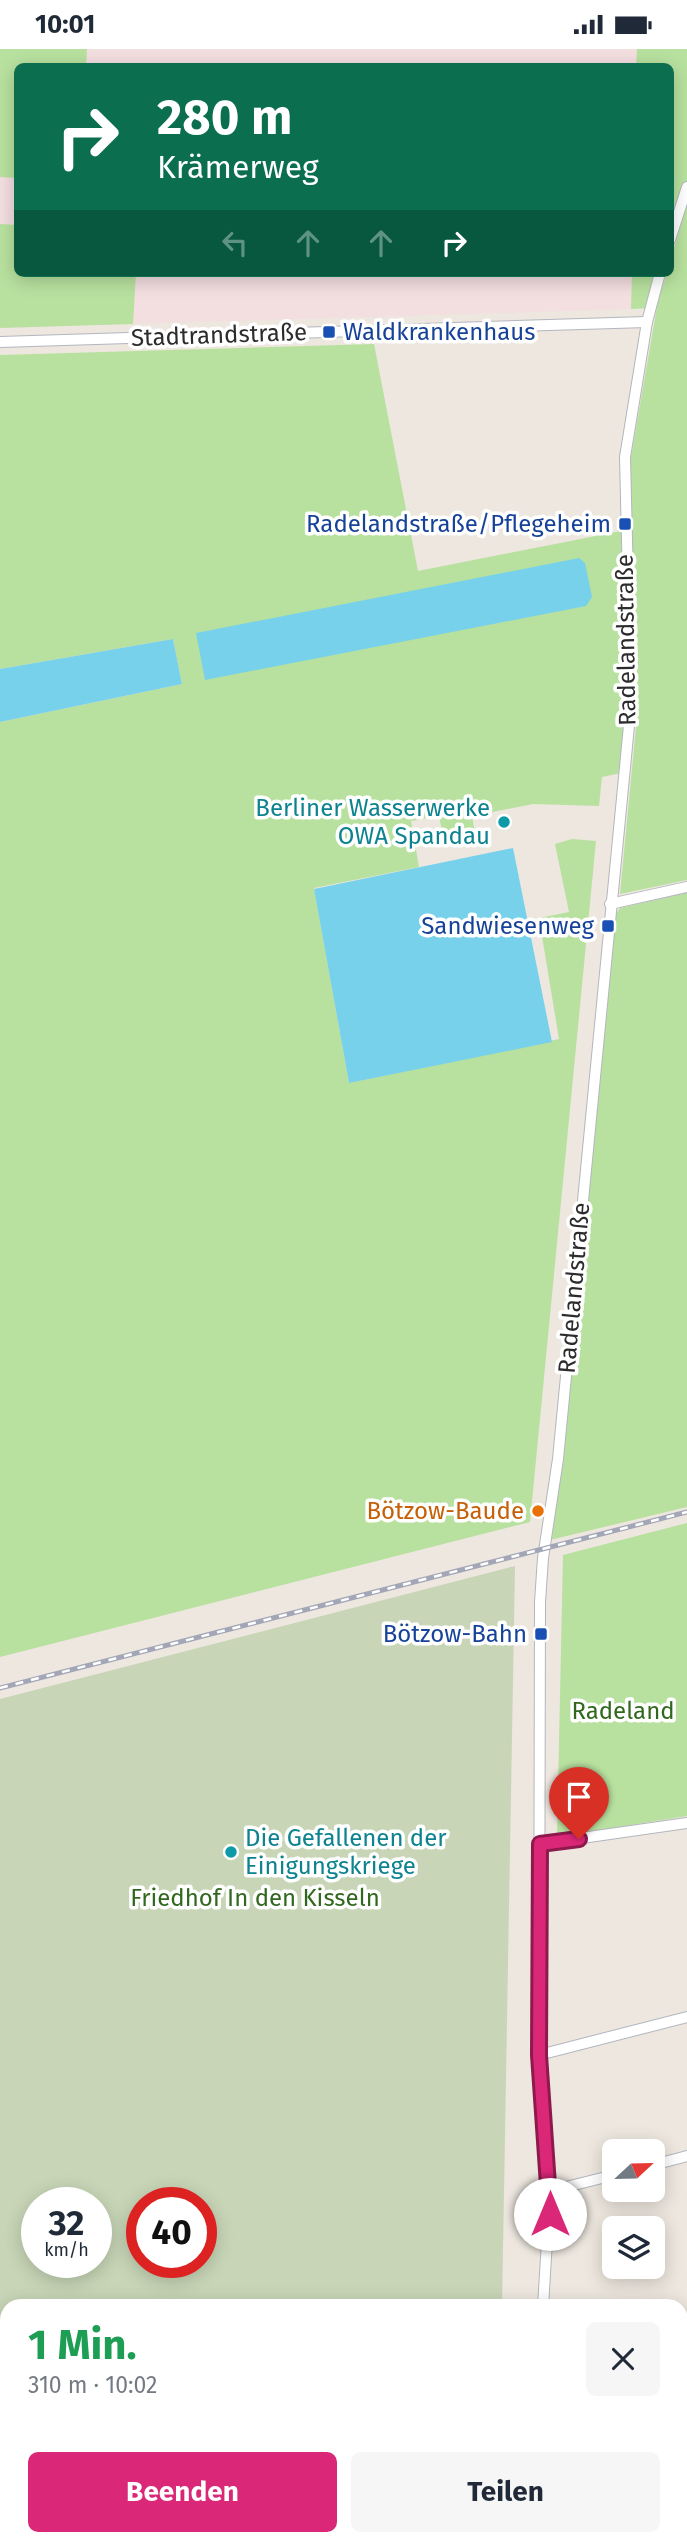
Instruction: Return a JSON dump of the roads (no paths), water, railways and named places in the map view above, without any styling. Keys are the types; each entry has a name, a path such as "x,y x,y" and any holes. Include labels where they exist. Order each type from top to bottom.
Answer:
{"street":[{"path":"674,228 687,187"},
{"name":"Radelandstraße","path":"543,2299 550,2191 539,2055 541,1573 558,1459 631,705 625,457 647,322 659,277"},
{"name":"Stadtrandstraße","path":"0,342 647,322"},
{"path":"610,904 687,887"},
{"path":"540,1844 687,1823"},
{"path":"539,2055 687,2017"},
{"path":"665,2162 687,2156"},
{"path":"550,2191 602,2178"}],"water":[{"path":"579,558 585,563 592,597 586,606 205,680 196,633"},
{"path":"173,639 182,684 0,722 0,669"},
{"path":"513,848 552,1042 349,1083 314,889"}],"railway":[{"path":"0,1688 687,1512"}],"place":[{"name":"Waldkrankenhaus","path":"329,332"},
{"name":"Radelandstraße/Pflegeheim","path":"625,524"},
{"name":"Berliner Wasserwerke OWA Spandau","path":"504,822"},
{"name":"Sandwiesenweg","path":"608,926"},
{"name":"Bötzow-Baude","path":"538,1511"},
{"name":"Bötzow-Bahn","path":"541,1634"},
{"name":"Die Gefallenen der Einigungskriege","path":"231,1852"}],"park label":[{"name":"Radeland","path":"623,1711"},
{"name":"Friedhof In den Kisseln","path":"255,1898"}]}
